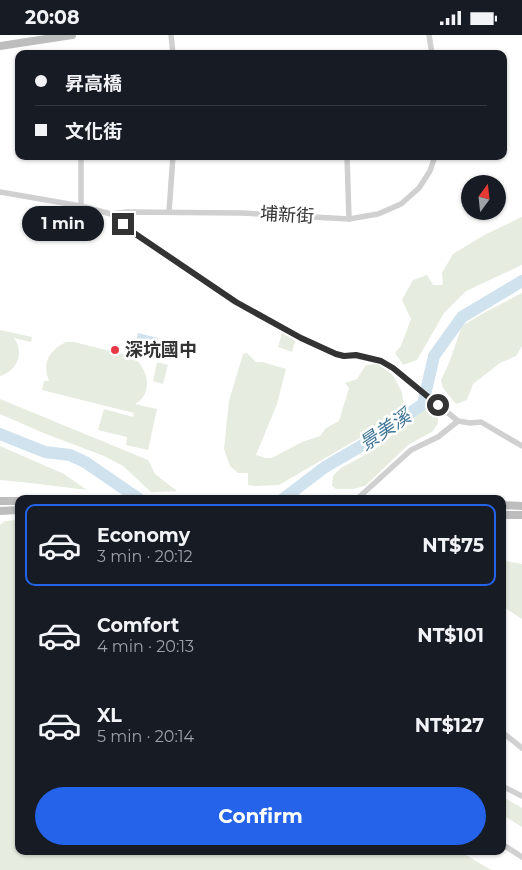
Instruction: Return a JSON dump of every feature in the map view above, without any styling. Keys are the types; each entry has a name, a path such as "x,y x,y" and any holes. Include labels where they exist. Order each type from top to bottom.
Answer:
{"main road":[{"path":"1,48 72,35"},
{"path":"0,501 15,501"},
{"path":"506,505 522,506"},
{"path":"0,511 15,510"},
{"path":"506,515 522,515"}],"street":[{"path":"171,35 173,50"},
{"path":"429,35 431,50"},
{"path":"81,206 82,160"},
{"path":"169,211 173,160"},
{"path":"347,160 349,219"},
{"name":"埔新街","path":"112,214 127,211 169,211 349,219 378,214 402,204 419,188 430,171 434,160"},
{"path":"0,192 81,206 112,214 134,233 236,302 301,338 336,354 344,356 356,355 381,361 393,368 455,419 470,423 481,422 522,445"},
{"path":"361,495 411,450 438,437 455,419"},
{"path":"506,735 522,748"},
{"path":"506,788 522,796"},
{"path":"506,847 522,857"}],"shaded area":[{"path":"522,217 522,265 466,291 444,313 417,360 403,365 395,353 401,346 411,319 402,300 413,280 427,275 433,285 443,285 442,273 453,254 486,234"},
{"path":"522,293 522,346 516,356 500,363 473,384 467,400 456,404 443,388 441,380 462,326"},
{"path":"0,330 32,337 31,342 14,338 19,350 18,361 11,370 0,376"},
{"path":"282,333 295,341 292,352 278,347"},
{"path":"66,342 74,342 130,356 141,366 145,372 147,386 141,399 135,404 157,409 148,450 126,445 127,437 98,430 104,409 133,417 134,413 42,390 44,381 49,381 46,368 51,353"},
{"path":"247,353 256,362 286,369 277,404 256,455 272,458 302,442 320,436 326,428 339,421 349,388 345,383 357,379 366,365 377,364 392,374 402,392 404,407 387,422 279,485 248,485 248,473 238,473 230,466 224,449 229,401 243,354"},
{"path":"157,362 168,365 163,384 153,381"},
{"path":"0,399 148,460 155,474 177,491 151,492 123,466 104,456 0,414"},
{"path":"425,410 438,416 438,423 433,431 408,445 365,486 353,489 336,489 332,486 333,476 341,468 374,450"},
{"path":"0,446 64,474 87,490 0,480"},
{"path":"15,520 15,855 466,855 491,870 0,870 0,525 5,521"},
{"path":"506,561 522,564 522,619 506,608"},
{"path":"506,799 522,808 522,827 506,817"}],"water":[{"path":"138,333 158,338 154,353 134,348"}],"waterway":[{"name":"景美溪","path":"288,495 325,467 375,438 423,404 434,356 462,317 522,281"},
{"name":"景美溪","path":"0,434 45,452 70,455 85,462 133,495"}],"place":[{"name":"深坑國中","path":"115,350"}],"route":[{"path":"123,224 236,302 301,338 336,354 344,356 356,355 381,361 393,368 438,405"}]}
